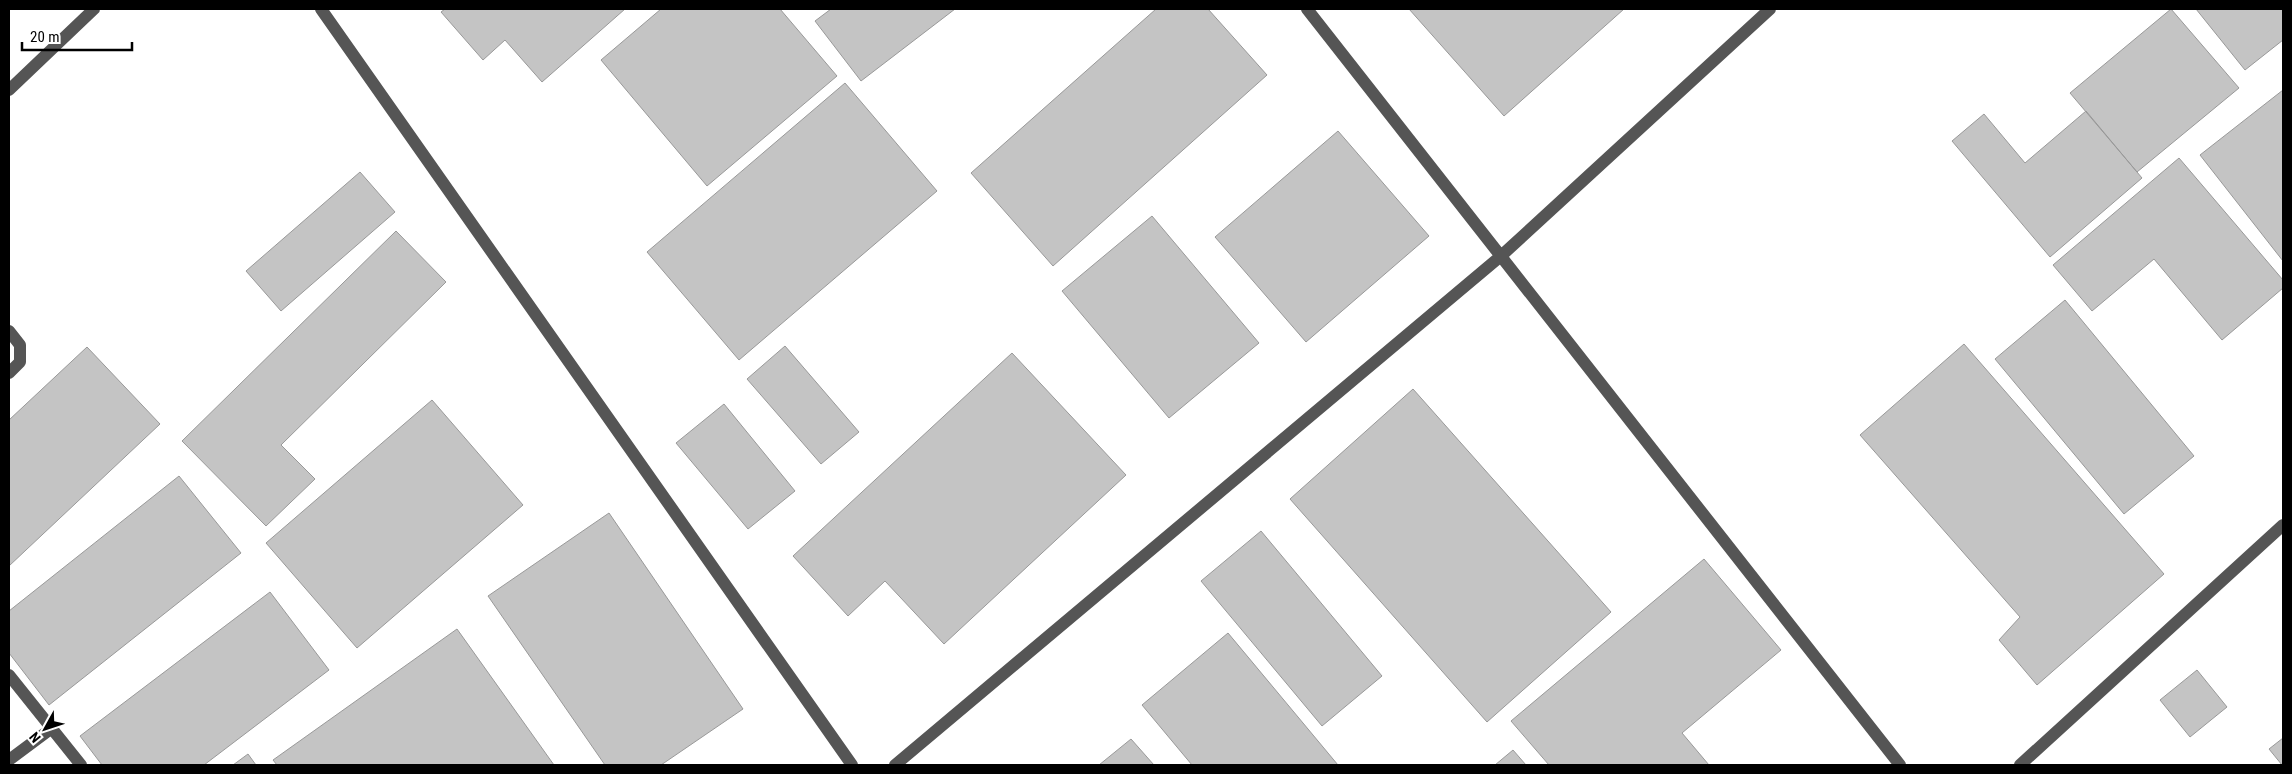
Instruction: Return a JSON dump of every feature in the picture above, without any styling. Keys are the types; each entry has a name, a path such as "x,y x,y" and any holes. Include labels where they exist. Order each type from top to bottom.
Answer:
{"street":[{"path":"9,90 94,9"},
{"path":"322,9 852,765"},
{"path":"1307,9 1900,765"},
{"path":"895,765 1500,256 1770,9"},
{"path":"9,331 20,345 20,362 9,373"},
{"path":"2020,765 2283,525"},
{"path":"9,675 81,765"},
{"path":"9,760 52,728"}],"building":[{"path":"445,9 625,9 542,82 505,40 483,60 441,12"},
{"path":"661,9 780,9 837,76 707,186 601,60"},
{"path":"831,9 955,9 861,81 815,21"},
{"path":"1156,9 1208,9 1267,75 1053,266 971,173"},
{"path":"1409,9 1624,9 1504,116"},
{"path":"2171,9 2239,88 2137,172 2070,93"},
{"path":"2196,9 2283,9 2283,40 2245,70"},
{"path":"845,83 937,191 739,360 647,252"},
{"path":"2283,90 2283,261 2200,155"},
{"path":"2086,111 2142,178 2050,257 1952,141 1984,114 2025,163"},
{"path":"1338,131 1429,236 1306,342 1215,237"},
{"path":"2179,158 2283,280 2283,288 2222,340 2154,259 2092,311 2053,265"},
{"path":"360,172 395,212 281,311 246,271"},
{"path":"1152,216 1259,343 1169,418 1062,291"},
{"path":"396,231 446,282 281,445 315,479 266,526 182,441"},
{"path":"2065,300 2194,456 2124,514 1995,359"},
{"path":"1964,344 2164,574 2037,685 1999,640 2020,617 1860,435"},
{"path":"785,346 859,432 821,464 747,379"},
{"path":"87,347 160,424 9,566 9,420"},
{"path":"1012,353 1126,475 944,644 885,581 848,616 793,556"},
{"path":"1413,389 1611,612 1487,722 1290,499"},
{"path":"432,400 523,505 357,648 266,543"},
{"path":"724,404 795,491 748,529 676,443"},
{"path":"179,476 241,553 49,705 9,653 9,611"},
{"path":"609,513 743,709 661,765 605,765 488,596"},
{"path":"1261,531 1382,676 1322,726 1201,581"},
{"path":"1704,559 1781,650 1682,733 1709,765 1549,765 1511,721"},
{"path":"270,592 329,670 204,765 102,765 80,736"},
{"path":"457,629 554,765 277,765 273,760"},
{"path":"1228,633 1338,765 1192,765 1142,705"},
{"path":"2197,670 2227,707 2190,737 2160,700"},
{"path":"2283,738 2283,765 2282,765 2269,749"},
{"path":"1131,739 1154,765 1099,765"},
{"path":"1513,750 1526,765 1495,765"},
{"path":"248,754 256,765 233,765"}]}
